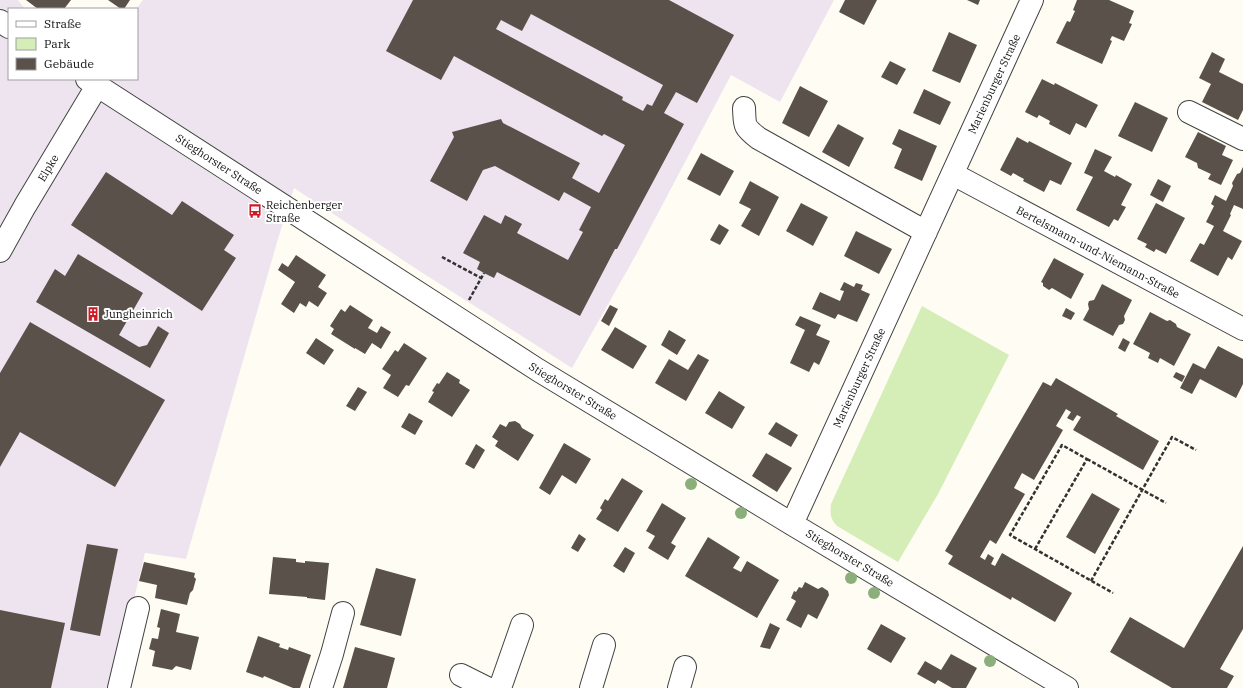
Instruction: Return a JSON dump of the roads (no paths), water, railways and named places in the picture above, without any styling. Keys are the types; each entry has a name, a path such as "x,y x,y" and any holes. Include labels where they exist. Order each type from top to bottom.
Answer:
{"street":[{"name":"Marienburger Straße","path":"792,524 1032,0"},
{"name":"Elpke","path":"0,251 92,82"},
{"name":"Stieghorster Straße","path":"92,82 538,370 792,524 1040,682 1067,688"},
{"path":"744,108 745,126 758,138 926,232"},
{"path":"1188,112 1243,139"},
{"name":"Bertelsmann-und-Niemann-Straße","path":"953,174 1241,324"},
{"path":"119,688 138,608"},
{"path":"321,688 343,613"},
{"path":"500,688 522,625"},
{"path":"591,688 604,644"},
{"path":"679,688 686,667"},
{"path":"461,675 487,688"}],"place":[{"name":"Reichenberger Straße","path":"255,211"},
{"name":"Jungheinrich","path":"93,314"}]}
